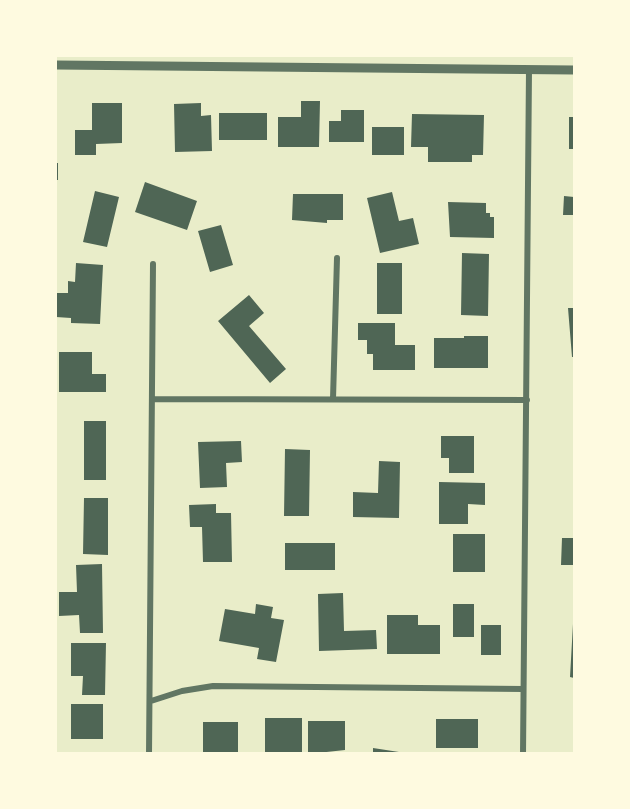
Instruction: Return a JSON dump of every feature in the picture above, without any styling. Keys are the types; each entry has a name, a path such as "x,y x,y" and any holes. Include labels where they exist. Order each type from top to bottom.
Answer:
{"street":[{"path":"56,65 574,70"},
{"path":"523,753 529,70"},
{"path":"333,399 337,258"},
{"path":"149,753 154,399 153,264"},
{"path":"154,399 527,400"},
{"path":"151,701 182,691 213,686 523,689"}],"building":[{"path":"301,101 320,101 319,147 278,147 278,117 301,117"},
{"path":"92,103 122,103 122,143 96,144 96,155 75,155 75,130 92,130"},
{"path":"201,103 201,116 211,115 212,151 175,152 174,104"},
{"path":"341,110 364,110 364,142 329,142 329,121 341,121"},
{"path":"219,113 267,113 267,140 219,140"},
{"path":"412,114 484,115 483,155 472,155 472,162 428,162 428,147 411,147"},
{"path":"569,117 574,117 574,149 569,149"},
{"path":"372,127 404,127 404,155 372,155"},
{"path":"56,163 58,163 58,180 56,180"},
{"path":"145,182 197,201 187,230 135,212"},
{"path":"95,191 119,197 107,247 83,242"},
{"path":"392,192 399,221 413,218 419,244 380,253 367,198"},
{"path":"293,194 343,194 343,220 327,220 327,223 292,220"},
{"path":"564,196 574,197 574,215 563,215"},
{"path":"448,202 486,203 486,213 494,217 494,238 450,237"},
{"path":"221,225 233,265 210,272 198,231"},
{"path":"462,253 489,254 488,316 461,315"},
{"path":"76,263 103,265 100,324 71,323 71,318 56,317 56,293 68,293 68,281 75,282"},
{"path":"377,263 402,263 402,314 377,314"},
{"path":"249,295 264,313 249,326 286,369 270,383 218,321"},
{"path":"568,308 574,308 574,357 572,357"},
{"path":"358,323 395,323 395,345 415,345 415,370 373,370 373,354 367,354 367,340 358,340"},
{"path":"464,336 488,336 488,368 434,368 434,338 464,338"},
{"path":"59,352 92,352 92,374 106,374 106,392 59,392"},
{"path":"84,421 106,421 106,480 84,480"},
{"path":"441,436 474,436 474,473 449,473 449,458 441,458"},
{"path":"241,441 242,462 226,463 227,487 200,488 198,442"},
{"path":"285,449 310,450 309,516 284,516"},
{"path":"379,461 400,462 399,518 353,517 353,492 378,493"},
{"path":"439,482 485,483 485,505 468,504 468,524 439,524"},
{"path":"84,498 108,498 108,555 83,554"},
{"path":"216,504 216,513 231,513 232,562 203,562 202,527 190,527 189,505"},
{"path":"453,534 485,534 485,572 453,572"},
{"path":"562,538 574,538 574,565 561,565"},
{"path":"285,543 335,543 335,570 285,570"},
{"path":"102,564 103,633 80,633 79,615 59,616 59,592 77,592 76,565"},
{"path":"343,593 344,631 376,630 377,649 319,651 318,594"},
{"path":"256,604 273,607 271,618 284,620 276,662 257,659 259,648 219,641 225,609 255,614"},
{"path":"453,604 474,604 474,637 453,637"},
{"path":"387,615 418,615 418,625 440,625 440,654 387,654"},
{"path":"574,624 574,678 570,677"},
{"path":"481,625 501,625 501,655 481,655"},
{"path":"71,643 106,643 105,695 82,695 83,676 71,676"},
{"path":"71,704 103,704 103,739 71,739"},
{"path":"265,718 302,718 302,754 265,754"},
{"path":"436,719 478,719 478,748 436,748"},
{"path":"308,721 345,721 345,750 308,754"},
{"path":"203,722 238,722 238,754 203,754"},
{"path":"373,748 399,752 398,754 373,754"}]}
